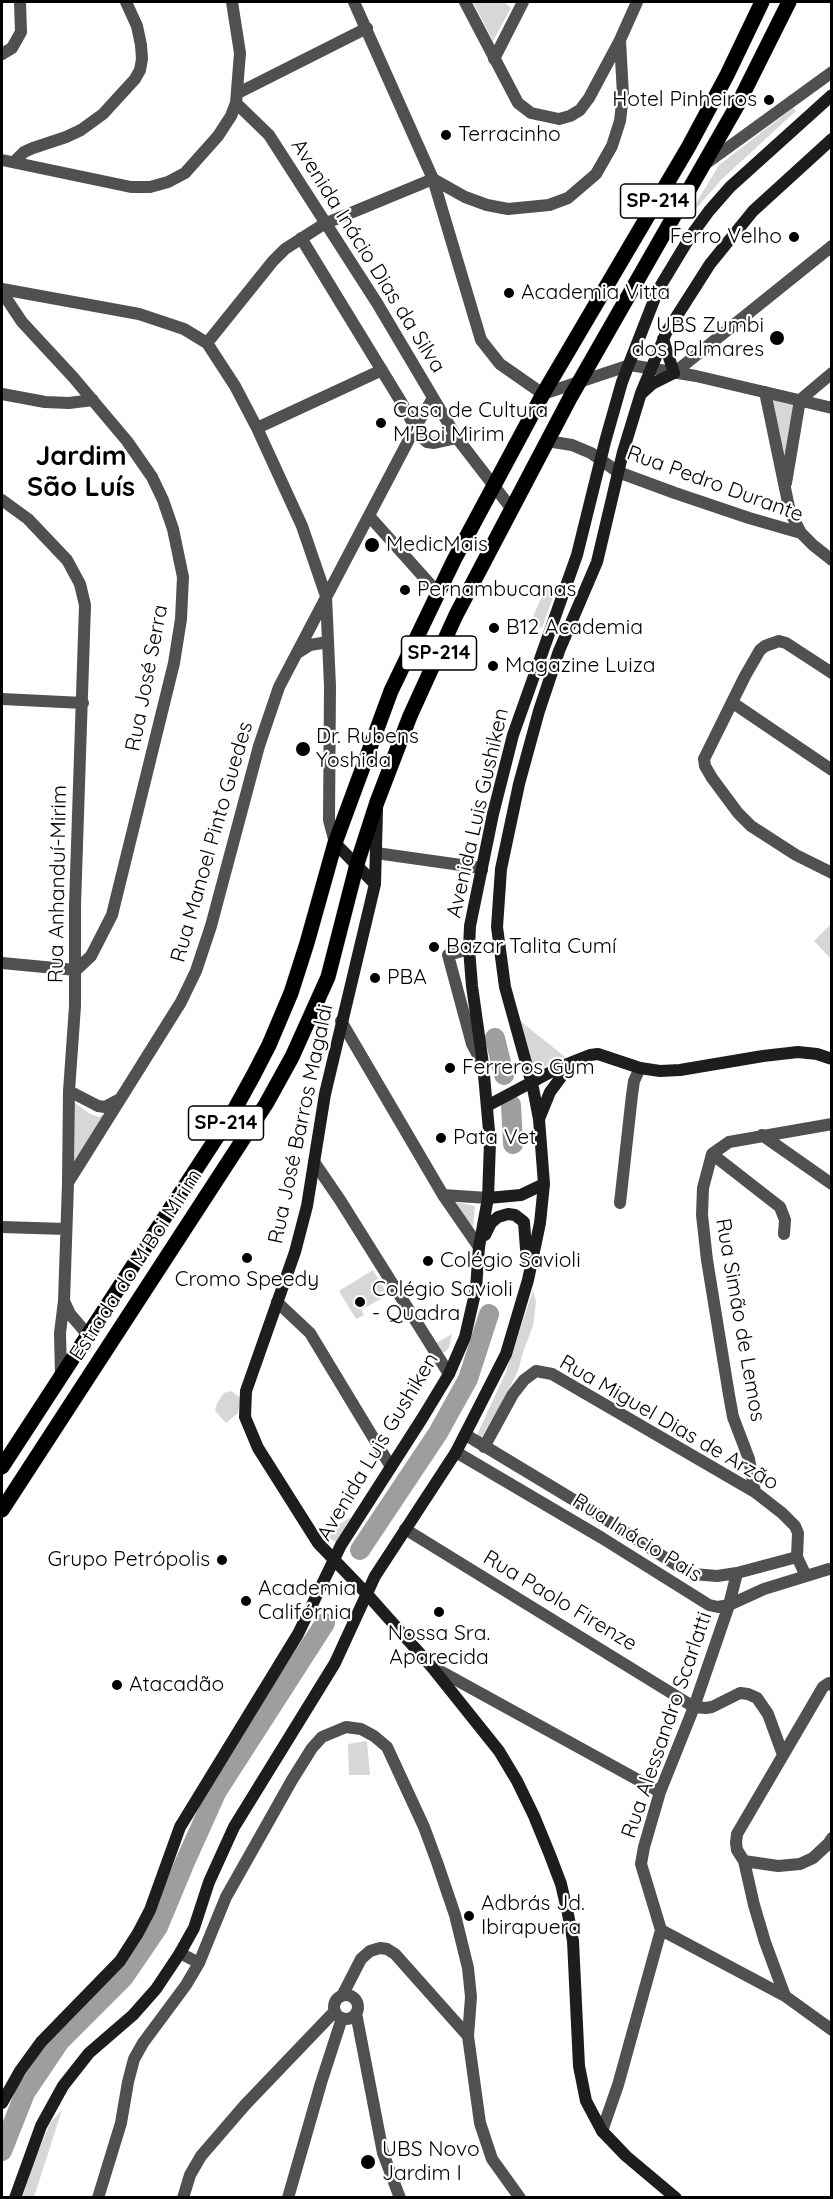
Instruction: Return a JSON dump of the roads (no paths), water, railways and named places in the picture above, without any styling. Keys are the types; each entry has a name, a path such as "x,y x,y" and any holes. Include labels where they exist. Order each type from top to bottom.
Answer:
{"main road":[{"name":"Estrada do M'Boi Mirim","path":"2,1467 231,1114 269,1045 291,993 335,843 385,704 438,593 493,487 543,394 689,146 762,2"},
{"name":"Estrada do M'Boi Mirim","path":"2,1510 266,1104 292,1057 337,950 357,864 377,802 410,716 446,637 472,582 547,441 704,166 756,70 789,2"},
{"name":"Avenida Luis Gushiken","path":"2,2103 20,2071 41,2042 120,1961 138,1933 150,1910 180,1827 298,1634 333,1559 449,1374 465,1337 476,1289 479,1247 488,1198 490,1142 483,1064 472,986 470,926 493,814 513,735 577,555 600,459 622,382 658,290 675,260 709,211 756,161 831,95"},
{"path":"641,393 652,384 674,373 665,336 710,264 753,210 831,139"},
{"name":"Avenida Luis Gushiken","path":"15,2198 41,2126 63,2086 89,2053 133,2015 156,1989 180,1953 194,1928 209,1882 234,1827 335,1663 366,1593 466,1435 506,1353 528,1280 540,1222 544,1184 539,1119 532,1082 505,987 499,951 496,927 501,869 519,784 539,711 559,651 597,561 618,472 641,393 665,336"},
{"name":"Rua José Barros Magaldi","path":"377,802 375,884 341,1021 307,1206 295,1252 246,1391 245,1417 273,1473 318,1543 366,1593 456,1695 499,1751 517,1780 561,1884 573,1941 582,2091 594,2120 602,2131 626,2156 676,2198"},
{"path":"335,843 375,884"},
{"path":"487,1106 574,1060 598,1054 640,1068 660,1071 798,1052 817,1054 831,1059"},
{"path":"539,1119 553,1086 574,1060"},
{"path":"488,1198 522,1196 544,1184"},
{"path":"479,1247 491,1222 498,1217 508,1214 523,1220 526,1228 528,1280"},
{"path":"88,1335 95,1348 88,1377"}],"street":[{"path":"2,54 12,48 18,39 22,22 20,2"},
{"path":"8,161 33,148 81,130 103,114 135,79 142,59 141,45 137,26 126,2"},
{"path":"8,161 131,187 150,187 168,182 191,166 218,136 231,116 237,98 240,53 232,2"},
{"path":"354,2 433,179 481,340 500,364 543,394 630,365 765,392 831,408"},
{"path":"465,2 518,103 531,113 559,119 580,110 589,98 637,2"},
{"path":"494,59 523,2"},
{"path":"237,98 367,28"},
{"path":"433,179 465,197 508,209 549,205 568,198 596,174 612,146 620,121 623,95 620,40"},
{"path":"704,166 831,72"},
{"name":"Avenida Inácio Dias da Silva","path":"237,98 269,135 324,224 377,303 457,438 511,508"},
{"path":"207,344 273,261 302,238 324,224 433,179"},
{"path":"302,238 416,426 419,435 428,442 438,443 457,438"},
{"path":"674,373 831,246"},
{"path":"2,290 139,314 184,329 207,344 235,386 302,526 326,596 330,686 329,820 335,843"},
{"name":"Rua José Serra","path":"2,290 22,322 128,441 152,477 163,500 179,553 183,577 181,619 174,663 112,915 91,956 76,970"},
{"path":"257,428 382,370"},
{"path":"785,490 800,400 831,373"},
{"path":"765,392 790,512 801,533"},
{"path":"2,394 45,402 69,403 93,400"},
{"name":"Rua Manoel Pinto Guedes","path":"68,1183 181,1002 196,971 211,926 259,746 279,687 416,426 433,398"},
{"name":"Rua Pedro Durante","path":"547,441 572,445 600,459 618,472 738,514 801,533 831,560"},
{"name":"Rua Anhanduí-Mirim","path":"2,500 28,519 70,563 80,584 85,605 86,631 75,905 75,1006 69,1091 64,1301 60,1333 61,1376"},
{"path":"370,517 438,593"},
{"path":"297,653 310,645 328,642"},
{"path":"831,673 792,646 779,642 765,646 760,650 705,755 705,766 738,813 751,826 796,855 831,873"},
{"path":"2,699 83,703"},
{"path":"733,703 831,770"},
{"path":"376,853 475,867 482,870"},
{"path":"469,949 448,955 472,1044 483,1064"},
{"path":"2,963 76,970"},
{"path":"341,1021 443,1195 479,1247"},
{"path":"620,1203 634,1081 640,1068"},
{"path":"69,1091 98,1106 105,1107 119,1100"},
{"path":"784,1234 785,1220 780,1207 712,1154 729,1142 831,1124"},
{"path":"762,1135 831,1184"},
{"name":"Rua Simão de Lemos","path":"712,1154 703,1188 702,1215 707,1260 733,1417 749,1459 755,1492"},
{"path":"315,1162 449,1374"},
{"path":"443,1195 488,1198"},
{"path":"2,1227 66,1229"},
{"path":"64,1301 70,1314 88,1335"},
{"path":"278,1302 310,1333 391,1467"},
{"name":"Rua Miguel Dias de Arzão","path":"484,1447 513,1394 524,1380 536,1371 557,1377 755,1492 782,1513 795,1526 798,1540 797,1557 806,1576"},
{"name":"Rua Inácio Pais","path":"466,1435 602,1517 681,1568 705,1576 736,1573 797,1557"},
{"name":"Rua Inácio Pais","path":"456,1452 602,1538 709,1605 718,1607 729,1605"},
{"name":"Rua Paolo Firenze","path":"405,1529 694,1707"},
{"path":"729,1605 764,1589 829,1569"},
{"name":"Rua Alessandro Scarlatti","path":"661,1930 641,1864 644,1847 660,1792 694,1707 729,1605 736,1573"},
{"path":"431,1666 660,1792"},
{"path":"785,1996 762,1933 744,1861 737,1851 737,1834 823,1687 829,1683 831,1685"},
{"path":"456,1695 463,1692 482,1693"},
{"path":"694,1707 712,1707 740,1693 757,1698 768,1714 783,1755"},
{"path":"98,2198 121,2123 134,2059 199,1963 232,1887 291,1780 322,1737 346,1727 361,1729 387,1747 424,1827 437,1862 455,1915 468,1968 471,1997 468,2037 480,2123 492,2158 520,2198"},
{"path":"744,1861 778,1866 800,1864 813,1858 831,1838"},
{"path":"602,2131 618,2085 661,1930 785,1996 831,2030"},
{"path":"348,1996 357,1965 370,1951 380,1948 387,1949 395,1954 468,2037"},
{"path":"180,1953 199,1963"},
{"path":"348,1996 357,2008 356,2013 383,2153 400,2198"},
{"path":"288,2198 336,2036 338,2015 334,2005 337,1999 348,1996"},
{"path":"338,2015 347,2019 356,2013"},
{"path":"183,2198 190,2175 201,2156 312,2034 338,2015"}],"waterway":[{"path":"495,1038 504,1075"},
{"path":"511,1105 513,1144"},
{"path":"360,1550 438,1433 468,1379 489,1314"},
{"path":"2,2151 25,2093 60,2041 124,1977 158,1927 217,1791 325,1623"}],"place":[{"name":"Hotel Pinheiros","path":"769,100"},
{"name":"Terracinho","path":"446,135"},
{"name":"Ferro Velho","path":"794,237"},
{"name":"Academia Vitta","path":"509,293"},
{"name":"UBS Zumbi dos Palmares","path":"777,338"},
{"name":"Casa de Cultura M'Boi Mirim","path":"381,423"},
{"name":"MedicMais","path":"372,545"},
{"name":"Pernambucanas","path":"405,590"},
{"name":"B12 Academia","path":"494,628"},
{"name":"Magazine Luiza","path":"493,666"},
{"name":"Dr. Rubens Yoshida","path":"303,749"},
{"name":"Bazar Talita Cumí","path":"434,947"},
{"name":"PBA","path":"375,978"},
{"name":"Ferreros Gym","path":"450,1068"},
{"name":"Pata Vet","path":"441,1138"},
{"name":"Cromo Speedy","path":"247,1258"},
{"name":"Colégio Savioli","path":"428,1261"},
{"name":"Colégio Savioli - Quadra","path":"360,1302"},
{"name":"Grupo Petrópolis","path":"222,1560"},
{"name":"Academia Califórnia","path":"246,1601"},
{"name":"Nossa Sra. Aparecida","path":"439,1612"},
{"name":"Atacadão","path":"117,1685"},
{"name":"Adbrás Jd. Ibirapuera","path":"469,1916"},
{"name":"UBS Novo Jardim I","path":"368,2162"}],"district":[{"name":"Jardim São Luís","path":"81,472"}]}
